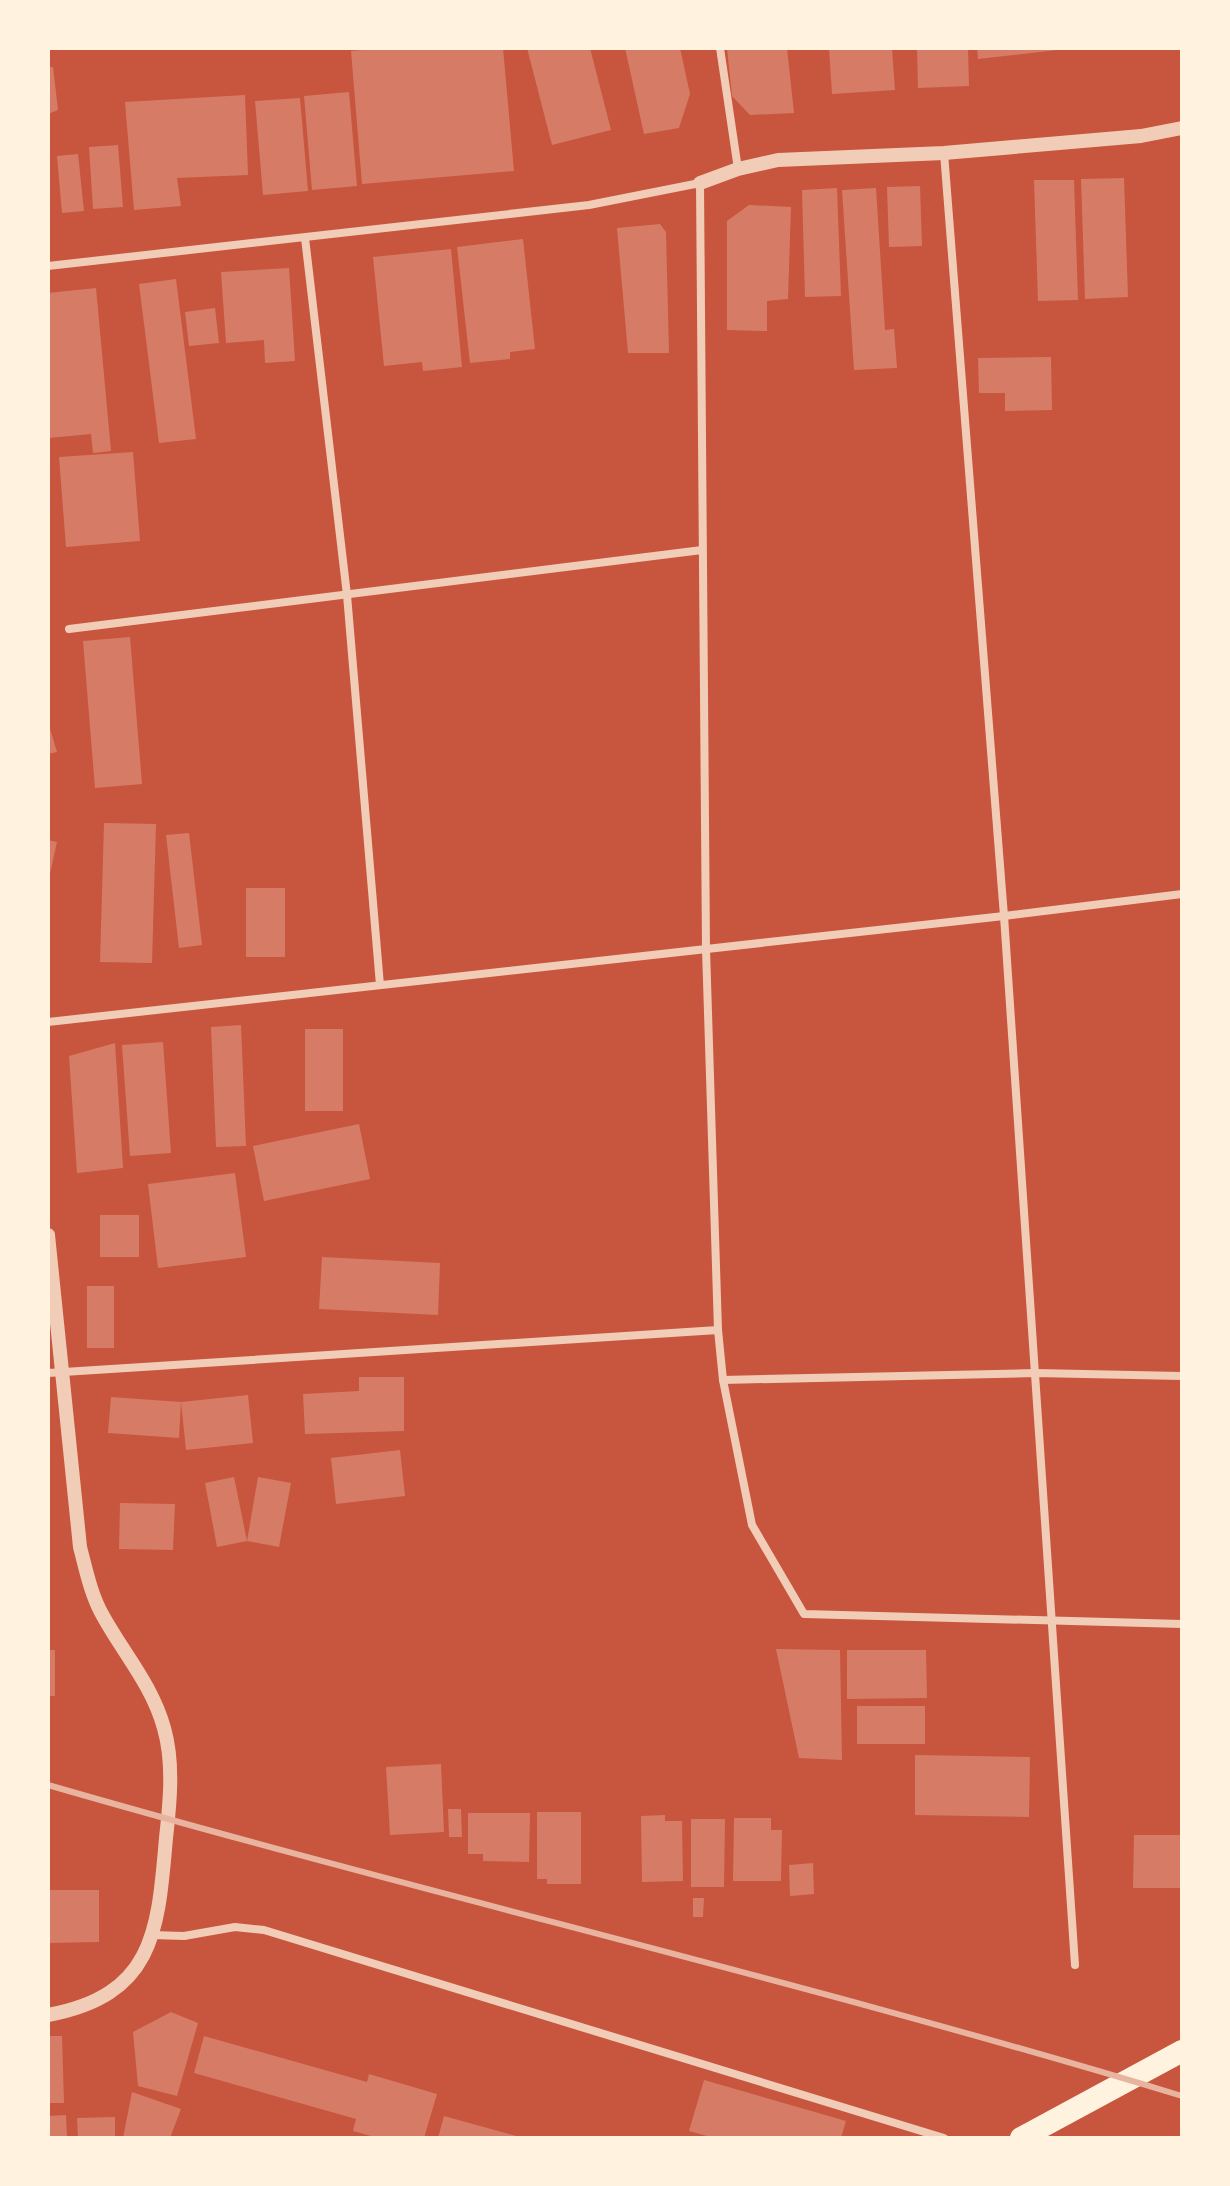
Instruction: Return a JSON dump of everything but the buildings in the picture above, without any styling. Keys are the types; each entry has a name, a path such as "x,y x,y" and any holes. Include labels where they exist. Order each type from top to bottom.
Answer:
{"highway":[{"path":"1021,2138 1182,2051"}],"street":[{"path":"720,48 738,169"},
{"path":"48,266 589,205 700,183 738,169 778,160 944,153 1141,136 1182,128"},
{"path":"944,153 1004,916 1075,1965"},
{"path":"700,183 706,949 718,1330 723,1380 752,1525 804,1614 1182,1624"},
{"path":"305,238 347,595 380,985"},
{"path":"69,629 702,550"},
{"path":"48,1022 1182,894"},
{"path":"48,1235 54,1372 80,1547 101,1614 155,1701 165,1729 170,1760 170,1794 158,1919 146,1954 128,1978 102,1998 72,2011 48,2015"},
{"path":"54,1372 718,1330"},
{"path":"723,1380 1035,1373 1182,1376"},
{"path":"152,1935 184,1936 235,1927 264,1930 944,2138"},
{"path":"917,2138 926,2133"}],"railway":[{"path":"48,1785 332,1864 758,1976 1182,2096"}]}
